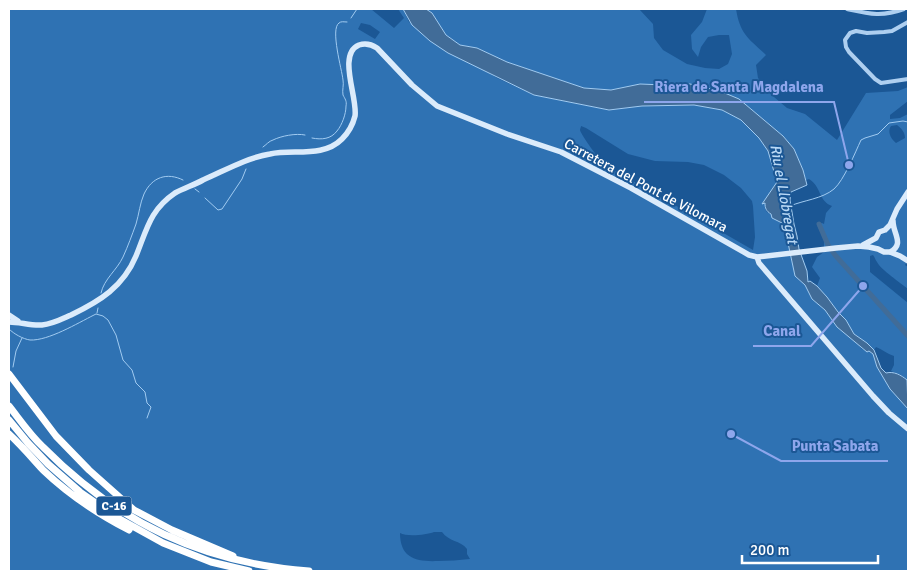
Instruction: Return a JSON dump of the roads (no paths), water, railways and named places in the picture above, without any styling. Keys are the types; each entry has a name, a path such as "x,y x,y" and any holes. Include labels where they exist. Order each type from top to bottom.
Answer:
{"highway":[{"path":"9,374 56,436 88,470 134,510 172,530 247,562"},
{"name":"C-16","path":"9,406 30,434 48,453 91,490 121,512 156,531 215,555 292,570 310,571"},
{"name":"C-16","path":"9,420 41,457 80,492 116,517 163,544 211,562 249,571"},
{"path":"9,434 43,470 74,496 108,519 163,548 198,560 211,562"}],"street":[{"path":"848,9 877,15 891,14 904,9"},
{"path":"908,22 884,32 867,33 856,31 850,33 845,40 849,52 881,83 908,79"},
{"name":"Carretera del Pont de Vilomara","path":"9,315 28,325 43,325 57,321 85,308 112,291 125,277 131,266 154,212 169,197 181,190 260,156 294,151 313,152 334,145 341,139 355,117 356,107 349,56 355,47 364,44 377,48 412,85 437,106 506,134 561,152 631,188 743,252 759,257"},
{"path":"858,246 876,238 880,232 890,225 897,208 908,192"},
{"path":"893,219 893,226 901,254 907,260"},
{"path":"885,230 890,230 895,234"},
{"path":"876,238 878,249"},
{"path":"890,252 898,245"},
{"path":"907,260 890,252 858,246 759,257 759,263 873,396 908,429"},
{"name":"Carretera del Pont de Vilomara","path":"9,322 20,322"}],"water":[{"name":"Riu el Llobregat","path":"403,9 426,9 432,13 446,35 460,45 477,48 507,62 584,88 611,90 640,84 690,84 720,91 739,99 783,136 794,149 803,170 807,185 791,192 790,200 799,249 807,271 808,282 810,281 817,286 846,320 854,334 874,350 881,368 886,373 897,374 907,380 908,409 890,389 877,367 873,354 869,351 867,352 837,327 825,310 812,299 805,285 795,276 784,224 772,218 766,209 765,203 762,204 777,182 768,151 759,138 741,120 722,110 694,105 642,106 609,110 534,95 448,53 430,41 412,25"}],"waterway":[{"path":"351,18 357,9"},
{"path":"312,138 323,139 332,136 342,123 346,109 346,100 343,95 336,33 339,23 347,22"},
{"name":"Riu el Llobregat","path":"790,206 818,197 834,189 845,173 861,140 878,134 889,123 908,122"},
{"path":"263,147 270,141 280,137 305,135"},
{"path":"205,198 218,210 222,209 242,179 246,169"},
{"path":"101,293 105,283 125,253 147,188 156,180 166,176 183,180"},
{"path":"195,189 199,192"},
{"path":"819,224 828,245 835,255 908,336"},
{"path":"97,313 98,308"},
{"path":"9,329 24,339 37,340 63,331 96,314 103,316 108,320 116,335 123,360 132,370 136,383 145,392 147,403 151,407 147,418"},
{"path":"13,367 16,351 22,338"}],"place":[{"name":"Riera de Santa Magdalena","path":"849,165"},
{"name":"Canal","path":"863,286"},
{"name":"Punta Sabata","path":"731,434"}]}
